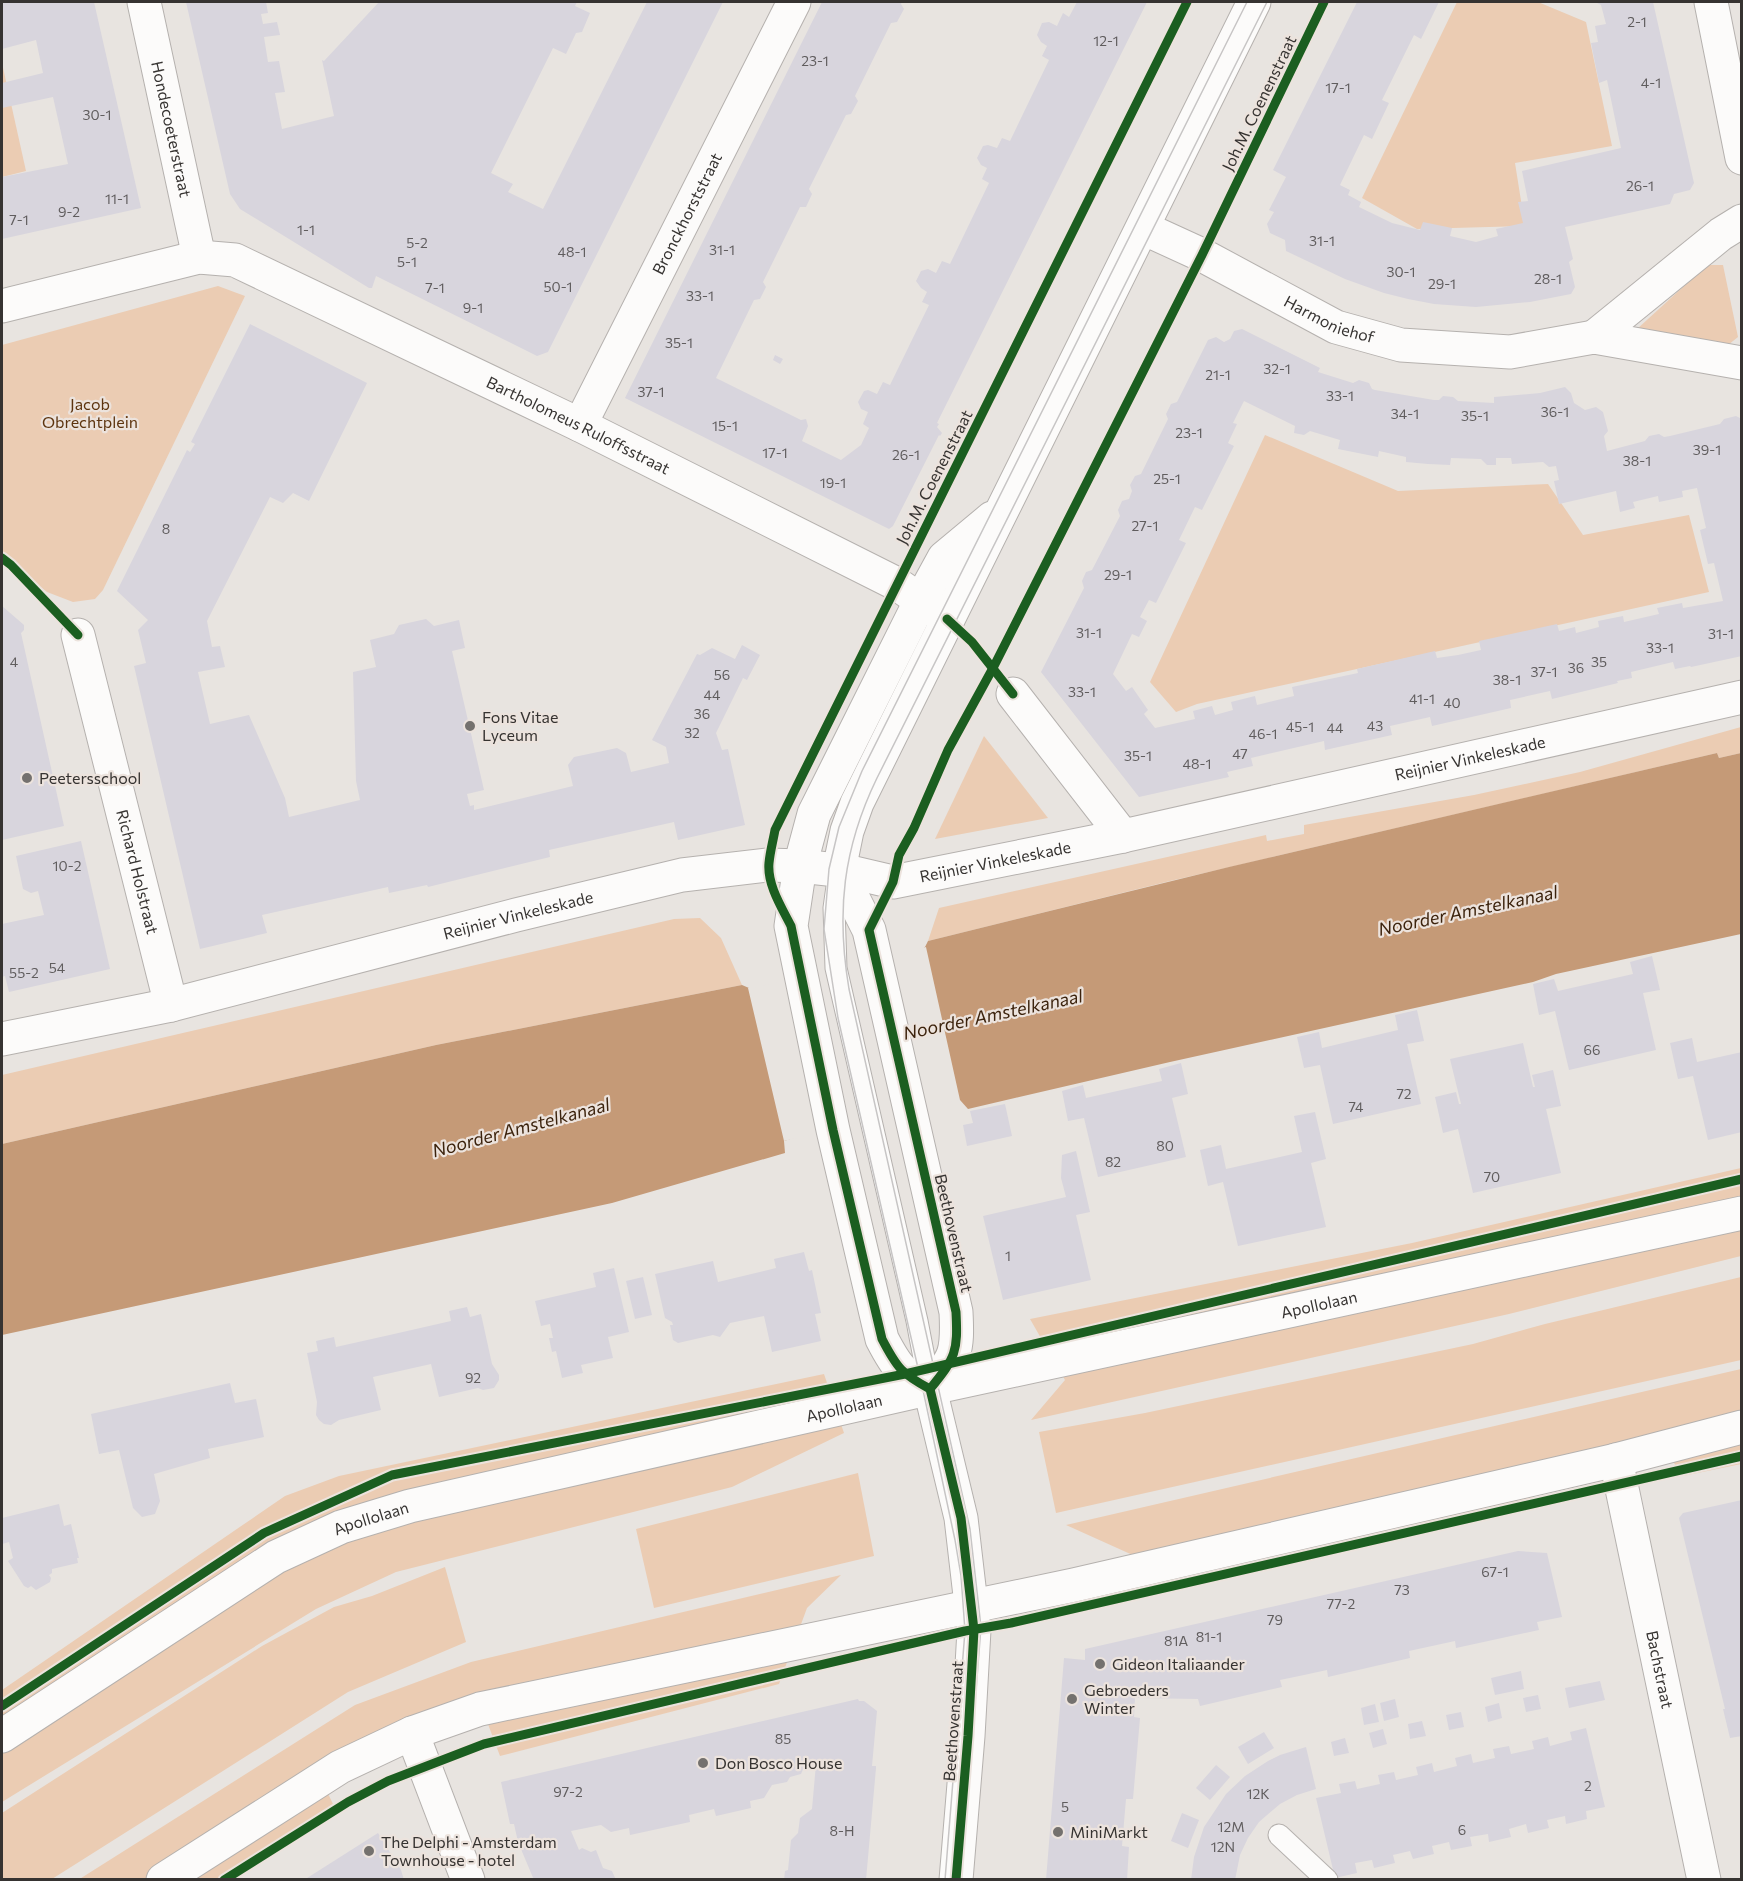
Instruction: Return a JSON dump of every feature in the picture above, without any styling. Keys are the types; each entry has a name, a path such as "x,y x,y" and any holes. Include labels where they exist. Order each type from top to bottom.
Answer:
{"street":[{"name":"Hondecoeterstraat","path":"144,2 199,257"},
{"name":"Bronckhorststraat","path":"580,425 794,2"},
{"path":"839,870 847,831 857,803 1254,2"},
{"path":"1711,2 1742,158"},
{"name":"Harmoniehof","path":"1594,337 1721,234 1742,221"},
{"name":"Harmoniehof","path":"1143,228 1202,255 1336,327 1401,345 1510,351 1594,337 1742,363"},
{"path":"2,306 199,257"},
{"name":"Bartholomeus Ruloffsstraat","path":"199,257 235,260 580,425 897,584 947,619"},
{"path":"930,1389 904,1374 894,1363 882,1339 833,1130 801,976 791,926 784,866 814,814 944,558 1005,507"},
{"name":"Richard Holstraat","path":"78,635 171,1005"},
{"path":"1013,694 1123,836"},
{"name":"Reijnier Vinkeleskade","path":"2,1040 171,1005 505,918 682,875 784,866 839,870 893,882 1123,836 1742,697"},
{"name":"Beethovenstraat","path":"839,870 869,930 956,1312 957,1345 951,1362 930,1389 961,1518 974,1630 970,1713 956,1880"},
{"name":"Apollolaan","path":"2,1736 276,1557 341,1527 410,1506 1334,1300 1742,1213"},
{"path":"163,1880 340,1767 412,1733 480,1709 972,1607 1616,1461 1742,1427"},
{"name":"Bachstraat","path":"1616,1461 1704,1880"},
{"path":"412,1733 468,1880"}],"lane":[{"name":"Beethovenstraat","path":"839,870 834,908 836,968 917,1321 930,1389"},
{"path":"1279,1834 1327,1880"}],"green space":[{"path":"1457,2 1538,2 1586,22 1612,146 1515,163 1525,226 1417,229 1362,198"},
{"path":"2,63 26,171 2,177"},
{"path":"1707,265 1723,265 1738,337 1723,349 1636,330"},
{"name":"Jacob Obrechtplein","path":"218,286 245,296 103,590 95,599 73,602 47,592 2,556 2,345"},
{"path":"1265,435 1398,491 1548,484 1583,535 1689,515 1709,592 1197,704 1176,712 1150,682"},
{"path":"1741,727 1741,753 1719,758 1717,753 1170,881 928,941 939,908 1266,835 1267,841 1304,834 1304,825 1474,795 1580,772"},
{"path":"984,736 1048,818 935,839"},
{"path":"700,918 721,938 742,985 436,1045 2,1144 2,1075 674,919"},
{"path":"1741,1168 1741,1256 1509,1314 1031,1420 1065,1380 1030,1319 1412,1243"},
{"path":"1741,1277 1741,1360 1056,1513 1039,1432 1145,1413 1473,1344 1545,1324"},
{"path":"1741,1369 1741,1464 1683,1476 1656,1437 1523,1469 1537,1509 1197,1584 1066,1525"},
{"path":"824,1374 844,1433 732,1487 396,1572 316,1609 2,1802 2,1690 285,1496 339,1476"},
{"path":"858,1473 874,1556 654,1608 636,1529"},
{"path":"445,1567 466,1642 348,1692 52,1879 2,1879 2,1813 262,1646 334,1607 372,1596"},
{"path":"841,1575 807,1608 779,1684 500,1756 477,1695 319,1775 333,1804 221,1879 78,1880 355,1705 471,1662"}],"water":[{"name":"Noorder Amstelkanaal","path":"1717,753 1719,758 1741,753 1741,934 1556,974 1533,982 968,1109 960,1100 956,1100 822,1129 784,1141 785,1153 612,1203 2,1335 2,1144 436,1045 742,985 756,991 920,951 928,941 1229,867"}],"pier":[{"path":"926,947 960,1100 784,1141 748,988"}],"building":[{"path":"2,2 94,2 141,208 2,239 2,177 68,164 53,97 2,108 2,83 43,73 36,40 2,49"},
{"path":"186,2 266,2 268,13 261,14 263,24 277,22 280,35 264,37 268,62 279,61 285,92 275,93 282,129 334,116 322,60 324,61 379,2 577,2 575,6 590,13 582,32 576,33 566,54 553,48 491,173 513,184 508,192 543,209 647,2 723,2 548,352 537,356 376,276 372,288 369,288 240,209 230,194"},
{"path":"822,2 902,2 904,9 897,22 891,23 855,96 858,101 851,114 846,115 809,189 812,194 806,207 800,207 763,282 766,287 760,299 754,300 716,378 801,420 806,419 808,426 802,441 841,460 861,445 869,428 863,424 868,412 861,409 858,402 864,391 868,390 877,394 883,382 890,385 929,305 922,302 927,292 916,281 921,271 928,269 936,273 942,261 950,264 989,183 982,179 987,168 981,165 977,158 983,146 997,148 1002,138 1010,141 1049,60 1042,56 1047,46 1037,35 1042,23 1049,22 1057,26 1063,13 1069,17 1077,2 1147,2 937,423 942,433 893,526 889,529 625,398"},
{"path":"1357,2 1439,2 1421,39 1414,35 1382,100 1389,103 1372,139 1364,135 1340,185 1350,190 1348,195 1361,202 1359,207 1392,223 1420,230 1423,222 1452,228 1450,236 1476,242 1498,236 1496,229 1523,223 1518,202 1528,201 1522,171 1621,148 1607,80 1599,83 1591,43 1598,42 1595,26 1606,24 1601,5 1595,2 1653,2 1694,183 1690,190 1674,194 1670,204 1565,227 1573,259 1569,262 1575,287 1571,294 1530,302 1476,307 1434,304 1408,299 1345,279 1286,251 1285,240 1270,233 1267,224 1274,212 1269,210 1286,177 1273,170"},
{"path":"250,324 367,383 309,501 293,493 283,503 270,497 207,621 212,647 220,646 225,667 198,672 210,724 249,715 285,798 289,817 360,800 356,781 353,672 376,667 370,640 394,634 399,625 426,619 434,626 459,620 465,648 452,651 484,790 467,794 470,806 474,805 474,810 573,786 568,765 574,757 617,748 626,753 631,772 669,763 666,747 652,740 697,654 700,655 712,648 735,659 742,645 760,655 747,680 743,678 716,733 722,750 728,749 745,825 678,840 674,822 549,850 550,857 428,887 427,885 389,893 388,887 262,915 267,933 200,949 134,666 146,663 138,630 148,620 117,591 187,450 190,452 195,444 191,442"},
{"path":"1242,329 1320,368 1318,372 1353,383 1359,380 1369,383 1375,390 1434,400 1439,400 1443,396 1453,397 1458,401 1494,403 1494,397 1540,393 1565,387 1571,393 1574,403 1585,410 1596,407 1603,412 1608,431 1604,436 1607,451 1645,441 1649,436 1659,434 1664,437 1670,436 1720,424 1724,419 1736,416 1742,419 1742,656 1675,669 1673,662 1631,672 1632,678 1617,681 1618,683 1552,699 1550,691 1510,700 1511,708 1432,726 1430,717 1390,726 1392,735 1352,744 1325,750 1324,741 1251,758 1253,766 1227,772 1229,777 1139,797 1041,672 1084,588 1082,581 1086,572 1092,570 1120,516 1118,510 1122,501 1129,499 1132,491 1130,485 1135,476 1141,474 1168,419 1166,414 1171,404 1177,402 1208,340 1216,337 1224,342 1230,339 1234,331","holes":["1244,401 1295,426 1294,433 1304,435 1310,431 1340,440 1338,449 1378,457 1379,451 1406,457 1406,462 1450,465 1451,458 1481,459 1487,465 1496,465 1496,458 1511,458 1512,464 1543,462 1549,467 1556,466 1559,480 1554,481 1559,504 1616,491 1620,512 1635,508 1633,502 1658,496 1659,502 1683,497 1682,491 1697,488 1706,528 1700,530 1708,564 1714,563 1723,601 1683,608 1682,603 1657,608 1659,614 1624,622 1623,616 1598,621 1599,627 1576,633 1575,627 1559,631 1557,624 1479,641 1481,650 1437,658 1435,651 1357,669 1358,673 1292,687 1294,696 1257,705 1255,696 1231,702 1233,710 1215,715 1212,706 1193,711 1195,719 1155,728 1144,714 1148,710 1132,687 1126,691 1113,674 1132,634 1139,637 1147,621 1140,617 1149,600 1156,603 1186,543 1179,540 1195,507 1202,510 1234,446 1228,443 1237,424 1233,423"]},
{"path":"775,355 783,359 780,364 773,360"},
{"name":"Peetersschool","path":"2,606 24,625 21,633 64,826 2,840"},
{"path":"81,841 110,969 9,992 5,976 2,977 2,924 44,915 38,891 31,893 23,889 16,856"},
{"path":"1652,956 1660,990 1643,993 1656,1050 1569,1070 1555,1011 1539,1015 1533,984 1554,979 1558,991 1633,974 1630,962"},
{"path":"1417,1010 1424,1041 1407,1044 1421,1104 1333,1124 1320,1065 1304,1068 1297,1037 1319,1032 1322,1048 1398,1030 1395,1015"},
{"path":"1692,1038 1697,1062 1742,1052 1742,1132 1708,1140 1693,1076 1678,1079 1670,1043"},
{"path":"1523,1043 1533,1087 1535,1087 1532,1075 1553,1070 1561,1106 1546,1109 1561,1173 1473,1193 1458,1129 1443,1133 1435,1097 1456,1092 1459,1104 1461,1104 1450,1059"},
{"path":"1181,1063 1188,1094 1172,1098 1186,1157 1098,1177 1084,1118 1068,1121 1062,1091 1083,1085 1086,1098 1162,1081 1159,1069"},
{"path":"1005,1104 1012,1136 967,1146 963,1125 973,1123 970,1111"},
{"path":"1315,1112 1326,1159 1311,1163 1326,1227 1238,1246 1223,1182 1208,1186 1200,1150 1221,1145 1226,1169 1302,1152 1294,1116"},
{"path":"1076,1151 1090,1212 1076,1215 1091,1280 1003,1300 983,1216 1066,1197 1061,1178 1062,1155"},
{"path":"804,1252 809,1271 812,1270 821,1313 815,1314 821,1341 772,1352 764,1316 730,1323 720,1337 713,1335 678,1343 673,1340 670,1325 673,1325 665,1318 655,1274 713,1261 718,1282 776,1268 774,1259"},
{"path":"614,1268 629,1332 608,1337 613,1358 581,1365 583,1373 562,1378 556,1351 552,1352 549,1338 553,1338 550,1324 541,1326 535,1301 596,1287 593,1273"},
{"path":"643,1277 652,1315 635,1319 626,1281"},
{"path":"467,1307 470,1317 481,1314 492,1364 499,1375 494,1388 483,1390 478,1388 439,1397 431,1364 373,1377 381,1410 339,1420 331,1425 319,1420 316,1415 317,1402 307,1353 318,1351 316,1341 334,1337 336,1347 394,1334 451,1321 449,1311"},
{"path":"230,1383 235,1403 256,1399 264,1437 208,1449 210,1458 154,1474 160,1501 155,1514 142,1517 133,1508 119,1450 99,1454 91,1414"},
{"path":"1742,1500 1742,1736 1730,1738 1679,1518 1683,1513"},
{"path":"59,1504 64,1526 71,1524 79,1558 77,1558 78,1563 52,1569 49,1575 50,1582 36,1590 31,1586 28,1588 24,1586 8,1561 13,1558 9,1542 2,1544 2,1518"},
{"path":"1518,1551 1547,1553 1562,1617 1537,1622 1539,1630 1456,1648 1455,1641 1409,1651 1410,1658 1328,1677 1327,1670 1280,1680 1282,1687 1200,1706 1198,1699 1135,1698 1134,1717 1140,1718 1133,1799 1126,1799 1122,1846 1129,1847 1127,1880 1046,1880 1064,1658 1085,1660 1085,1649"},
{"path":"1521,1671 1524,1689 1495,1695 1491,1678"},
{"path":"1600,1681 1605,1700 1569,1708 1565,1688"},
{"path":"1538,1695 1541,1709 1526,1712 1523,1698"},
{"path":"858,1699 877,1711 872,1766 876,1768 866,1880 784,1880 785,1871 788,1870 791,1840 798,1833 800,1818 812,1809 816,1764 804,1767 801,1774 790,1777 787,1782 772,1785 764,1798 750,1801 751,1808 716,1816 714,1809 689,1815 690,1822 630,1835 629,1828 611,1832 601,1825 571,1831 579,1850 582,1848 591,1852 596,1850 603,1868 612,1871 616,1880 534,1880 518,1842 514,1824 510,1824 501,1782"},
{"path":"1395,1699 1399,1717 1384,1721 1380,1703"},
{"path":"1499,1703 1502,1718 1488,1722 1485,1707"},
{"path":"1375,1704 1379,1722 1364,1725 1361,1708"},
{"path":"1461,1712 1464,1727 1449,1730 1446,1715"},
{"path":"1422,1721 1426,1736 1410,1739 1408,1724"},
{"path":"1586,1728 1605,1807 1586,1811 1587,1819 1566,1824 1565,1816 1547,1820 1549,1828 1528,1833 1526,1824 1509,1829 1511,1837 1489,1842 1488,1834 1470,1837 1472,1846 1451,1850 1449,1842 1432,1846 1434,1854 1413,1859 1410,1851 1393,1855 1395,1863 1374,1868 1372,1860 1355,1863 1357,1873 1335,1878 1316,1798 1341,1793 1339,1784 1355,1781 1357,1789 1380,1784 1378,1775 1394,1772 1396,1780 1418,1775 1416,1767 1432,1763 1434,1772 1457,1766 1455,1758 1471,1754 1473,1763 1495,1758 1493,1749 1509,1746 1511,1754 1534,1749 1532,1741 1548,1737 1550,1746 1572,1740 1570,1732"},
{"path":"1383,1729 1387,1744 1373,1748 1369,1733"},
{"path":"1264,1732 1274,1748 1248,1764 1238,1747"},
{"path":"1345,1738 1349,1753 1334,1756 1331,1742"},
{"path":"1306,1747 1316,1789 1280,1804 1259,1822 1240,1855 1235,1880 1191,1880 1194,1857 1204,1827 1226,1794 1245,1776 1268,1761"},
{"path":"1216,1765 1230,1777 1210,1800 1196,1788"},
{"path":"1182,1813 1199,1820 1188,1848 1171,1841"},
{"name":"The Delphi - Amsterdam Townhouse - hotel","path":"378,1833 401,1870 404,1880 304,1880"}],"tram line":[{"path":"945,1880 965,1631 961,1576 923,1390 838,1018 824,929 829,869 839,827 862,771 1247,2"},
{"path":"961,1880 981,1627 970,1529 849,989 843,933 845,881 856,830 877,778 1267,2"}],"cycle path":[{"name":"Joh.M. Coenenstraat","path":"956,1880 974,1630 961,1518 930,1389 901,1369 882,1339 833,1130 791,926 770,880 769,859 775,830 1187,2"},
{"name":"Joh.M. Coenenstraat","path":"930,1389 954,1354 956,1312 869,930 893,882 899,855 914,828 948,750 993,668 1202,255 1324,2"},
{"path":"2,558 78,635"},
{"path":"947,619 972,642 1013,694"},
{"path":"2,1706 264,1533 392,1475 905,1374 1742,1179"},
{"path":"224,1880 348,1802 388,1781 484,1744 965,1631 1011,1623 1742,1456"}],"place":[{"name":"Fons Vitae Lyceum","path":"470,726"},
{"name":"Peetersschool","path":"27,778"},
{"name":"Gideon Italiaander","path":"1100,1664"},
{"name":"Gebroeders Winter","path":"1072,1699"},
{"name":"Don Bosco House","path":"703,1763"},
{"name":"MiniMarkt","path":"1058,1832"},
{"name":"The Delphi - Amsterdam Townhouse - hotel","path":"369,1851"}]}
